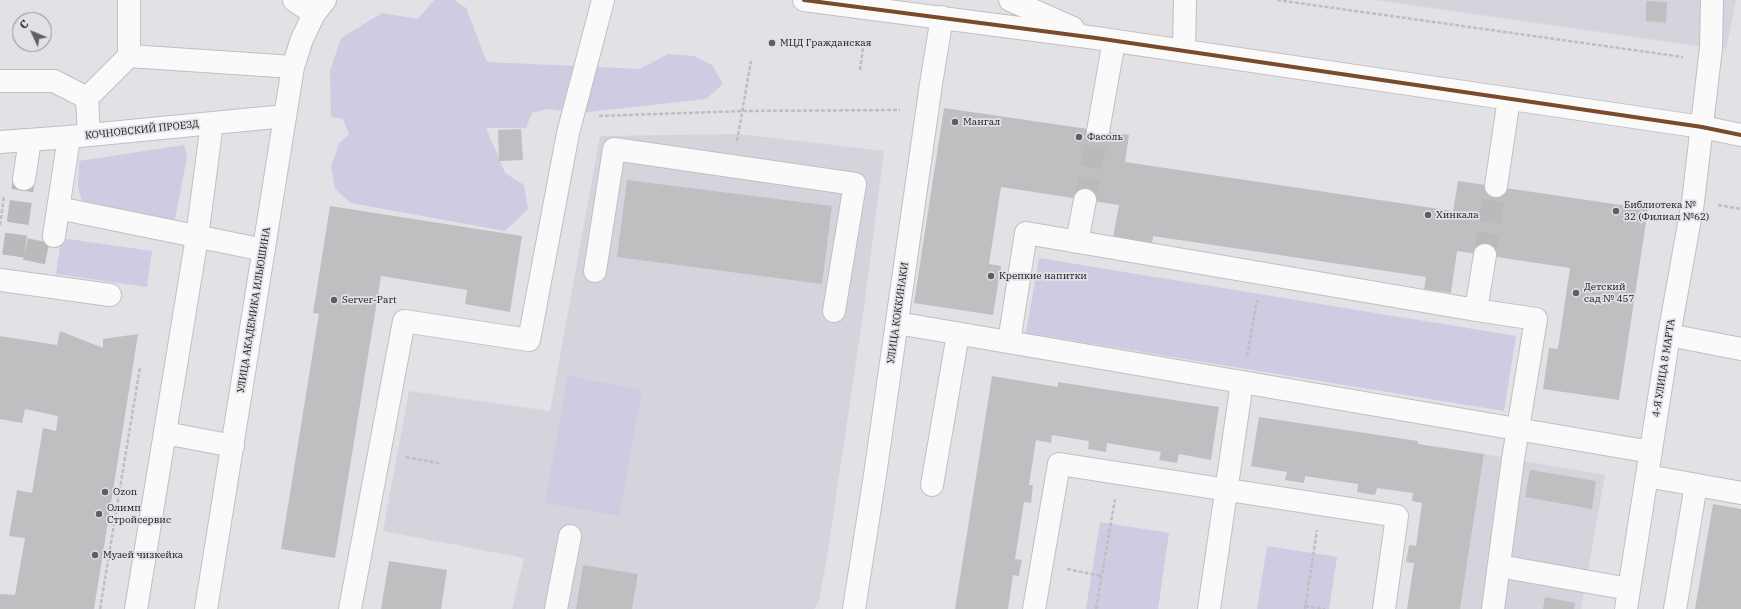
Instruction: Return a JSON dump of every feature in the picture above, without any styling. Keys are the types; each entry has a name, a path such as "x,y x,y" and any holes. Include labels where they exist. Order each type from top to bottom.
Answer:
{"street":[{"path":"70,137 58,208 47,235 70,137 87,98 129,56 129,0"},
{"path":"294,0 319,7"},
{"path":"350,609 404,322 529,340 572,117 603,0"},
{"path":"804,0 1184,51 1702,127 1741,135"},
{"path":"1010,0 1105,40"},
{"path":"1184,51 1185,0"},
{"name":"4-Я УЛИЦА 8 МАРТА","path":"1628,604 1669,335 1693,202 1709,61 1712,0"},
{"name":"УЛИЦА АКАДЕМИКА ИЛЬЮШИНА","path":"206,609 293,66 302,39 319,7"},
{"name":"УЛИЦА КОККИНАКИ","path":"854,609 942,18"},
{"path":"1098,131 1105,40"},
{"path":"129,56 293,66"},
{"path":"0,81 54,81 87,98"},
{"path":"1496,186 1509,99"},
{"name":"КОЧНОВСКИЙ ПРОЕЗД","path":"0,142 70,137 285,116"},
{"path":"136,609 197,237 212,123"},
{"path":"24,179 30,140"},
{"path":"595,271 614,149 855,184 834,311"},
{"path":"1078,242 1085,200"},
{"path":"58,208 264,250"},
{"path":"1009,342 1026,233 1476,310 1536,318 1518,429 1493,609"},
{"path":"1476,310 1485,255"},
{"path":"0,280 110,295"},
{"path":"897,323 1651,452"},
{"path":"932,485 958,334"},
{"path":"1669,335 1741,349"},
{"path":"1208,609 1242,382"},
{"path":"165,433 232,446"},
{"path":"1034,609 1059,464 1397,516 1384,609"},
{"path":"1647,476 1741,493"},
{"path":"1675,609 1696,485"},
{"path":"556,609 570,536"},
{"path":"1499,566 1628,604"}],"path":[{"path":"1277,0 1709,61"},
{"path":"860,70 864,41"},
{"path":"739,134 751,61"},
{"path":"572,117 743,111 900,110"},
{"path":"1714,205 1741,209"},
{"path":"1242,382 1262,274"},
{"path":"100,609 140,367"},
{"path":"380,451 442,464"},
{"path":"1096,609 1119,474"},
{"path":"1321,504 1305,608 1325,609"},
{"path":"1042,564 1102,576"}],"shaded area":[{"path":"434,0 454,0 466,8 487,62 640,69 668,54 694,56 712,65 723,84 706,99 579,113 547,109 532,113 526,128 486,128 505,173 524,185 528,209 505,231 351,203 335,189 331,166 339,144 349,134 343,119 331,117 330,71 341,38 382,13 418,19"},
{"path":"1375,0 1736,0 1726,49"},
{"path":"739,134 884,151 863,315 827,557 819,600 814,609 512,609 524,558 383,531 409,391 550,411 600,136"},
{"path":"184,145 187,157 175,220 82,201 78,187 79,161"},
{"path":"61,238 152,251 147,287 56,274"},
{"path":"1039,258 1516,336 1504,411 1026,333"},
{"path":"568,376 642,390 619,516 545,503"},
{"path":"1484,454 1605,475 1581,609 1460,609"},
{"path":"1100,522 1169,533 1158,609 1086,609"},
{"path":"1267,546 1337,557 1329,609 1257,609"}],"building":[{"path":"1646,1 1667,2 1666,23 1646,21"},
{"path":"944,108 1129,135 1125,162 1453,211 1458,181 1648,209 1619,400 1543,389 1549,348 1558,349 1570,268 1457,251 1451,293 1424,289 1426,277 1153,236 1152,244 1113,238 1119,205 1001,187 989,264 1001,266 993,315 914,303"},
{"path":"521,129 523,160 499,161 498,130"},
{"path":"627,180 832,206 822,284 617,257"},
{"path":"330,206 522,236 510,312 465,304 467,290 381,276 335,558 281,549 319,314 313,313"},
{"path":"60,331 103,348 103,339 138,334 94,609 0,609 0,594 15,595 25,538 9,536 17,490 32,493 43,428 56,431 58,416 25,409 22,423 0,419 0,336 57,345"},
{"path":"992,376 1058,387 1058,382 1219,407 1211,460 1179,454 1177,463 1159,460 1161,452 1107,443 1106,452 1088,449 1089,441 1052,435 1051,443 1036,440 1029,485 1033,485 1031,503 1024,502 1015,559 1022,560 1019,576 1013,575 1008,609 955,609"},
{"path":"1259,417 1418,441 1418,444 1484,454 1460,609 1407,609 1414,563 1406,562 1409,545 1416,546 1422,503 1412,501 1413,493 1377,488 1375,495 1357,492 1358,484 1305,476 1304,483 1285,480 1287,472 1251,466"},
{"path":"1530,470 1596,481 1592,509 1525,497"},
{"path":"1713,504 1741,509 1741,609 1695,609"},
{"path":"389,561 447,570 441,609 381,609"},
{"path":"583,565 638,574 632,609 576,609"},
{"path":"1545,597 1575,603 1574,609 1543,609"}],"tunnel":[{"path":"1085,200 1098,131"},
{"path":"13,256 24,179"},
{"path":"1485,255 1496,186"},
{"path":"34,262 40,233"}],"transit line":[{"path":"804,0 1096,38 1702,127 1741,135"}],"place":[{"name":"МЦД Гражданская","path":"772,43"},
{"name":"Мангал","path":"955,122"},
{"name":"Фасоль","path":"1079,137"},
{"name":"Библиотека № 32 (Филиал №62)","path":"1616,211"},
{"name":"Хинкала","path":"1428,215"},
{"name":"Крепкие напитки","path":"991,276"},
{"name":"Детский сад № 457","path":"1576,293"},
{"name":"Server-Part","path":"334,300"},
{"name":"Ozon","path":"105,492"},
{"name":"Олимп Стройсервис","path":"99,514"},
{"name":"Музей чизкейка","path":"95,555"}]}
